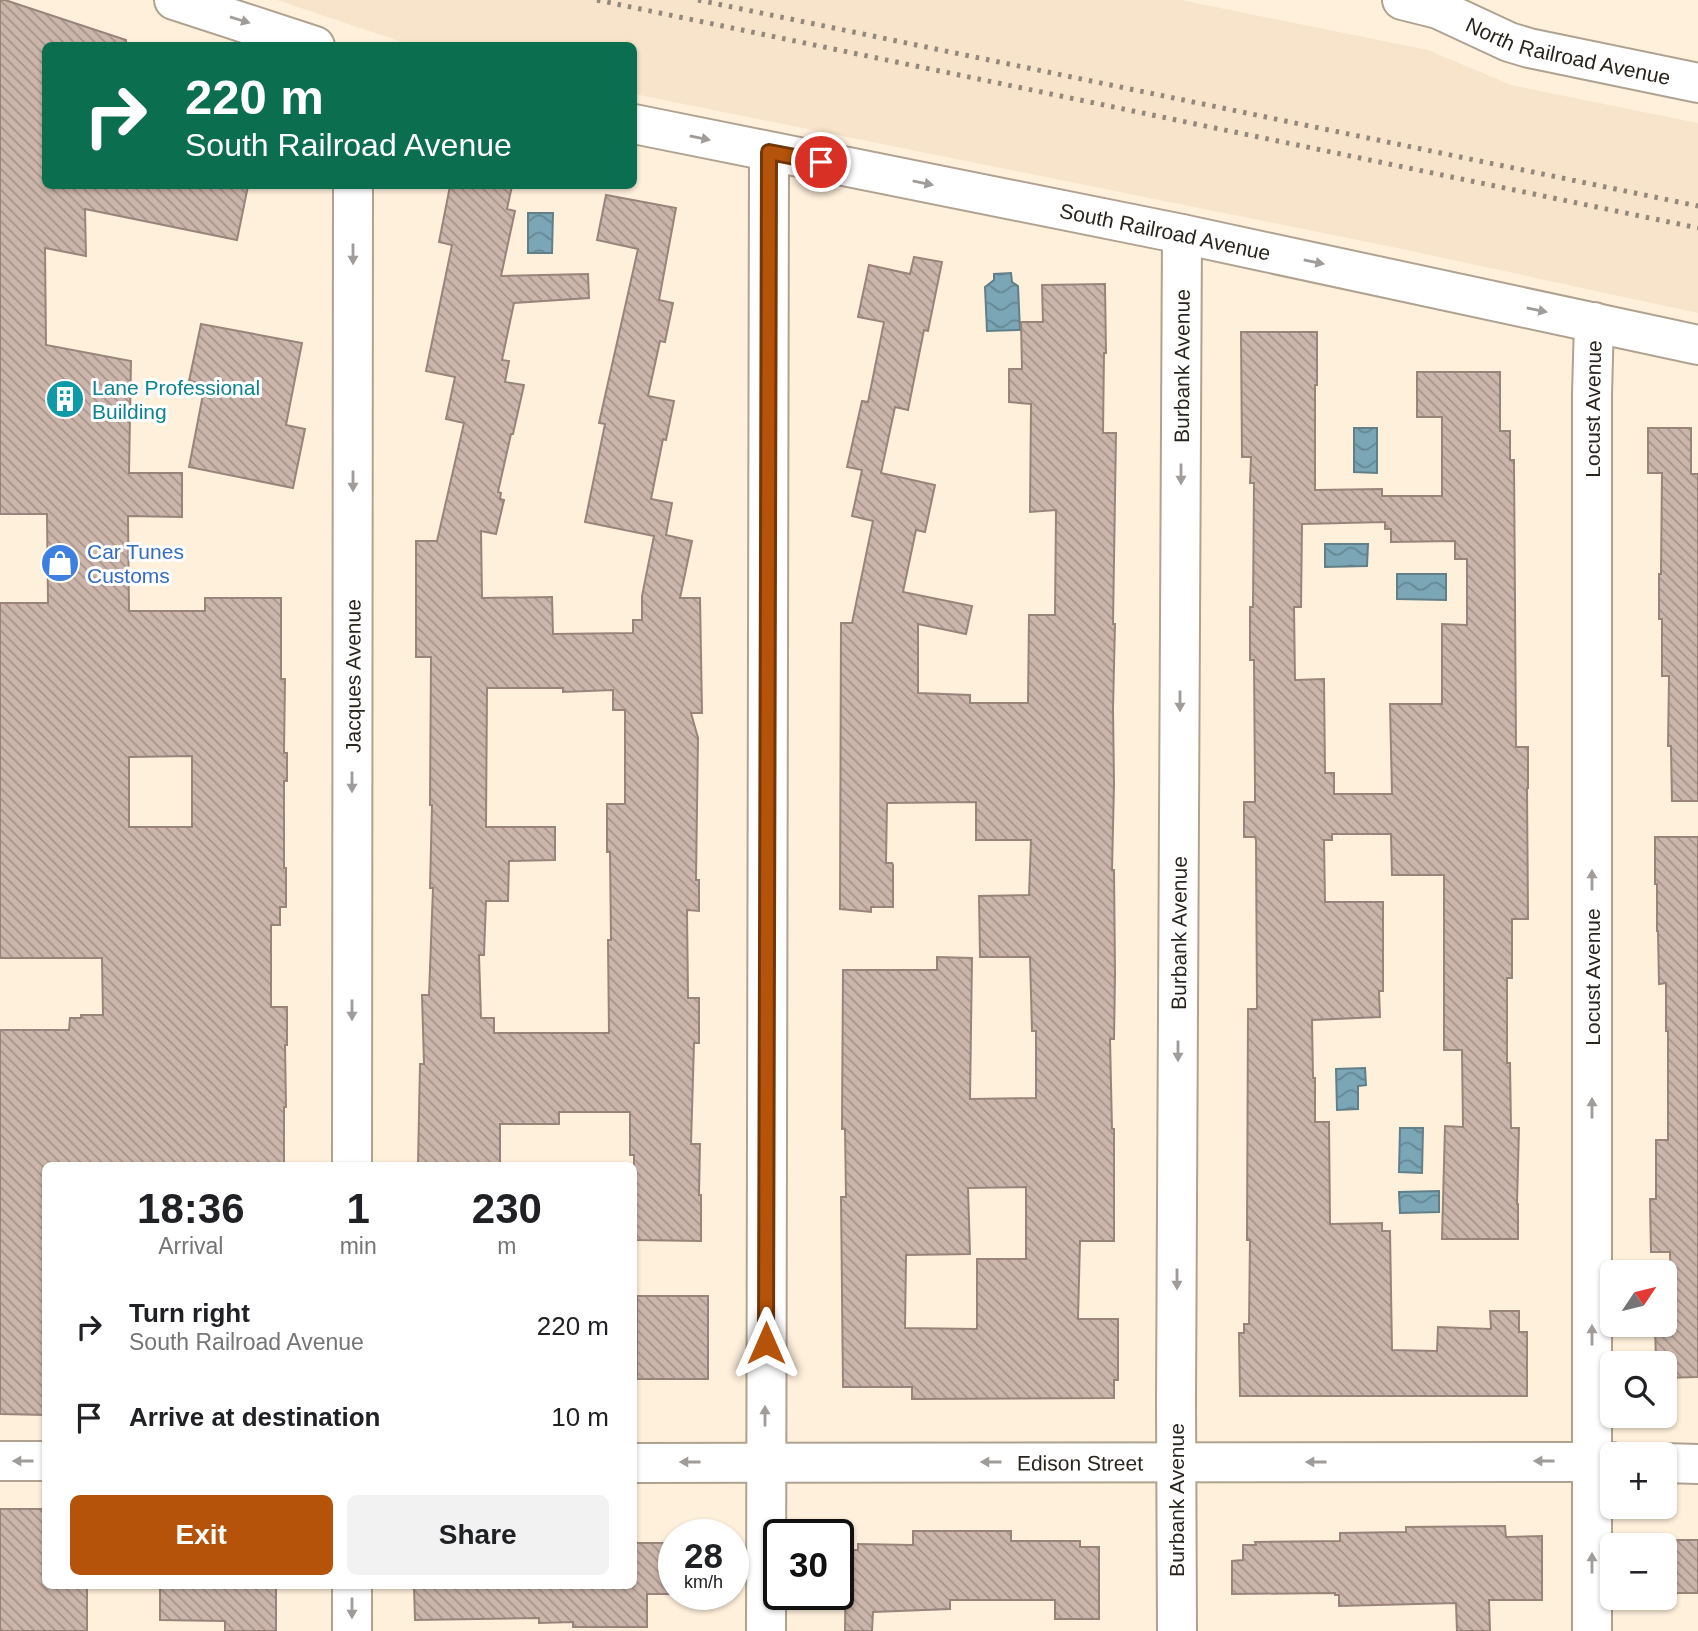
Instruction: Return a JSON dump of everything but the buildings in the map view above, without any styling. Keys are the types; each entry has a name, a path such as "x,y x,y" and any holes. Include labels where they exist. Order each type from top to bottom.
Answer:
{"street":[{"path":"174,0 303,42"},
{"name":"North Railroad Avenue","path":"1415,1 1529,48 1698,83"},
{"name":"South Railroad Avenue","path":"637,125 1182,234 1698,345"},
{"path":"765,1631 769,152"},
{"name":"Jacques Avenue","path":"352,1162 353,189"},
{"name":"Burbank Avenue","path":"1177,1631 1182,234"},
{"name":"Locust Avenue","path":"1594,322 1592,394 1602,1442"},
{"path":"0,1461 42,1461"},
{"name":"Edison Street","path":"637,1463 1600,1462"},
{"path":"1677,1463 1698,1464"},
{"name":"Locust Avenue","path":"1592,1631 1600,1496"},
{"path":"352,1589 352,1631"}],"shaded area":[{"path":"277,0 1181,0 1428,50 1511,85 1698,123 1698,313 1397,248 637,95 637,42 402,42"}],"water":[{"path":"528,213 553,213 552,253 528,253"},
{"path":"1011,273 1012,282 1018,286 1020,330 987,331 985,287 994,280 994,274"},
{"path":"1354,428 1377,428 1377,473 1354,472"},
{"path":"1325,544 1368,544 1367,566 1325,567"},
{"path":"1397,574 1446,574 1446,600 1397,599"},
{"path":"1365,1068 1366,1085 1358,1086 1358,1109 1337,1110 1336,1069"},
{"path":"1400,1128 1423,1128 1422,1173 1399,1172"},
{"path":"1439,1191 1439,1212 1400,1213 1399,1192"}],"railway":[{"path":"597,0 1698,228"},
{"path":"698,0 1698,206"}],"place":[{"name":"Lane Professional Building","path":"65,399"},
{"name":"Car Tunes Customs","path":"60,563"}],"route":[{"path":"766,1343 769,152 821,162"}]}
